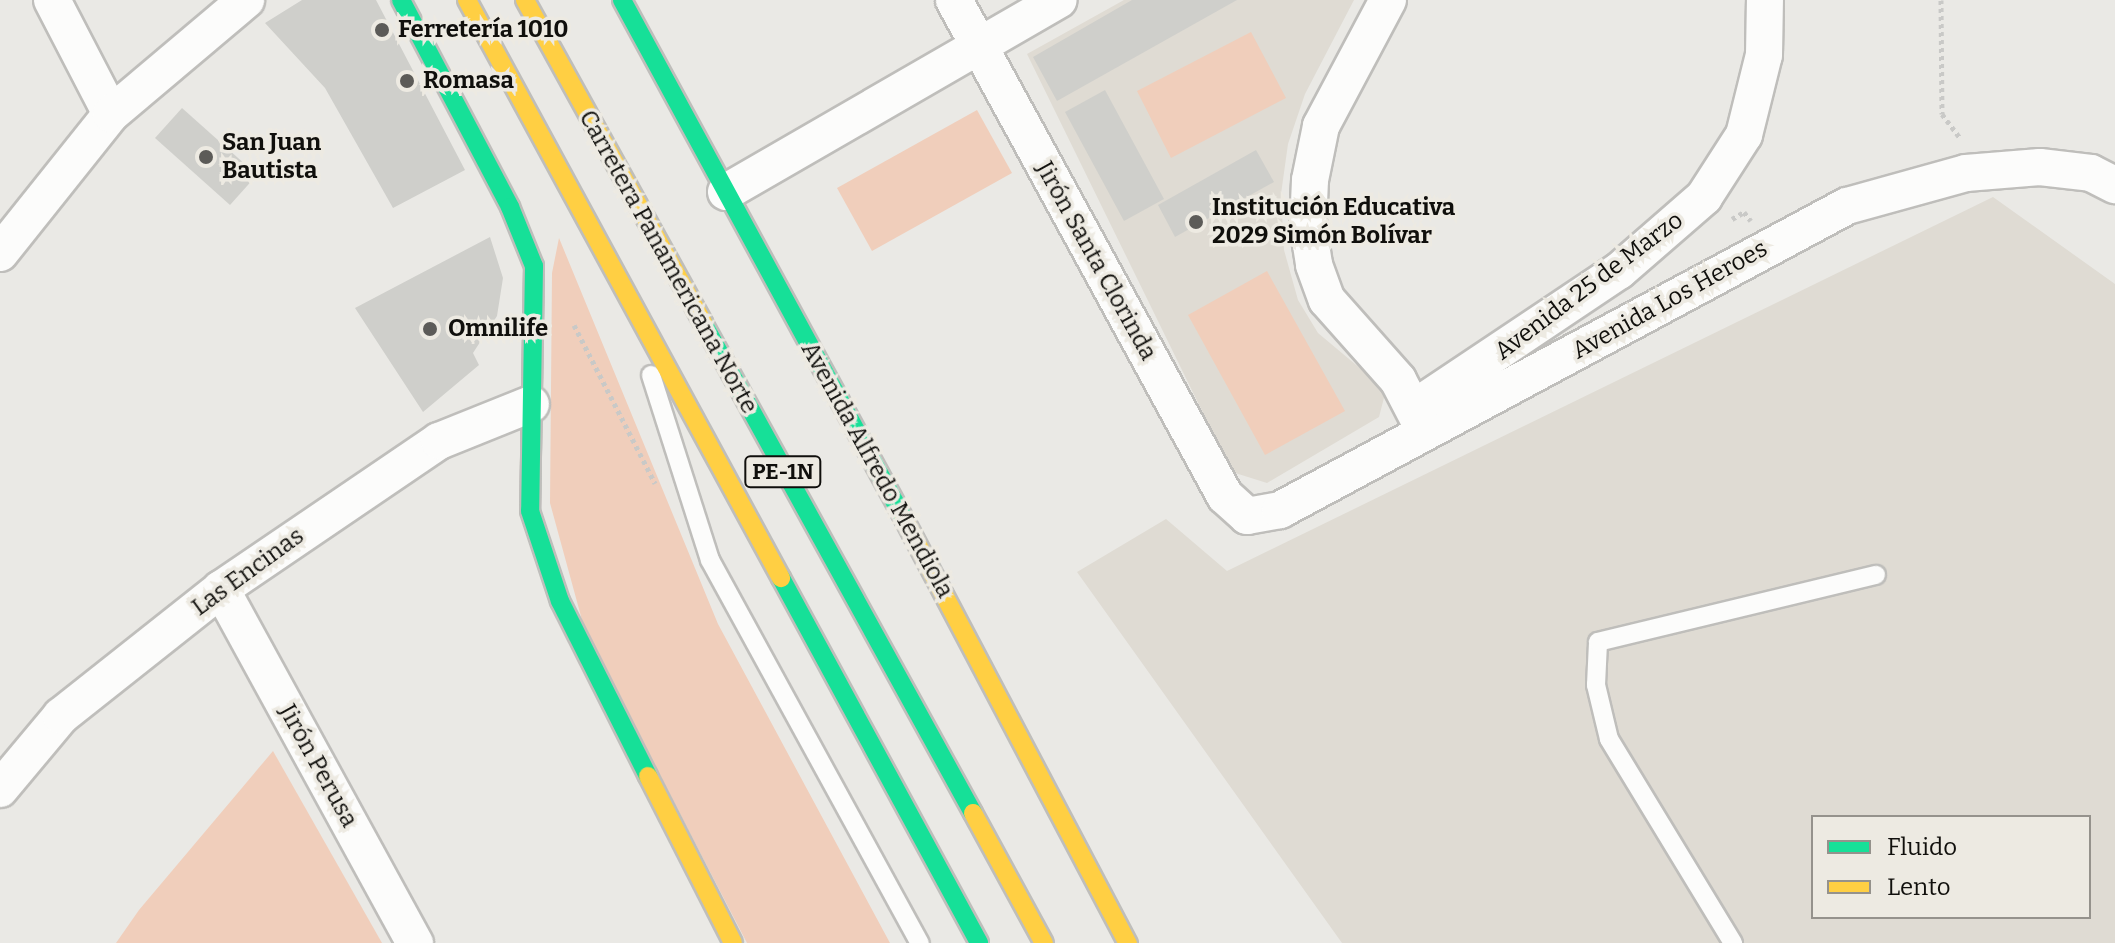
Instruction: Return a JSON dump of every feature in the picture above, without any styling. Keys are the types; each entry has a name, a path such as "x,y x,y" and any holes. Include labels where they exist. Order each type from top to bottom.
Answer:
{"main road":[{"path":"401,0 510,207 534,266 530,511 560,601 733,943"},
{"name":"Carretera Panamericana Norte","path":"467,0 979,943"},
{"name":"Carretera Panamericana Norte","path":"525,0 1044,943"},
{"name":"Avenida Alfredo Mendiola","path":"622,0 993,683 1128,943"}],"street":[{"path":"52,0 111,114"},
{"path":"0,253 111,114 246,0"},
{"name":"Jirón Santa Clorinda","path":"954,0 1225,496 1247,516"},
{"path":"726,192 1058,0"},
{"path":"1388,0 1321,126 1310,180 1308,226 1314,265 1327,300 1398,380 1420,420"},
{"name":"Avenida 25 de Marzo","path":"1420,420 1619,271 1704,197 1730,163 1753,108 1764,55 1765,0"},
{"name":"Avenida Los Heroes","path":"1247,516 1280,510 1420,420 1813,220 1966,173 2040,167 2091,173 2115,185"},
{"name":"Las Encinas","path":"0,789 61,716 221,589 439,441 531,404"},
{"name":"Jirón Perusa","path":"221,589 415,943"}],"lane":[{"path":"622,285 710,560 920,943"},
{"path":"1733,943 1609,739 1596,685 1598,642 1876,575"}],"path":[{"path":"1941,0 1942,114 1961,135 1966,173"}],"shaded area":[{"name":"Institución Educativa 2029 Simón Bolívar","path":"1124,0 1354,0 1305,94 1288,144 1281,194 1284,250 1298,300 1318,333 1386,390 1379,417 1267,483 1232,472 1027,54"},
{"path":"1251,32 1286,98 1171,158 1137,91"},
{"path":"977,110 1012,173 872,251 837,188"},
{"path":"1993,197 2115,284 2115,943 1342,943 1077,572 1166,519 1227,571"},
{"path":"559,238 718,624 890,943 747,943 585,631 550,503 552,273"},
{"path":"1267,271 1345,411 1265,455 1188,315"},
{"path":"273,751 382,943 116,943 139,910"}],"building":[{"path":"302,0 376,0 465,170 393,208 325,88 265,23"},
{"path":"1132,0 1237,0 1057,101 1033,57"},
{"path":"1105,90 1164,199 1124,221 1065,112"},
{"name":"San Juan Bautista","path":"182,108 257,175 230,205 155,138"},
{"path":"1256,150 1274,182 1175,237 1158,205"},
{"name":"Omnilife","path":"490,237 503,278 497,316 473,353 479,365 423,412 355,308"}],"traffic: fast":[{"path":"401,0 510,207 534,266 530,511 560,601 648,776"},
{"path":"622,0 904,519"},
{"path":"703,323 973,813"},
{"path":"781,578 979,943"}],"traffic: slow":[{"path":"467,0 781,578"},
{"path":"525,0 703,323"},
{"path":"904,519 1128,943"},
{"path":"648,776 733,943"},
{"path":"973,813 1044,943"}],"place":[{"name":"Ferretería 1010","path":"382,30"},
{"name":"Romasa","path":"407,81"},
{"name":"San Juan Bautista","path":"206,157"},
{"name":"Institución Educativa 2029 Simón Bolívar","path":"1196,222"},
{"name":"Omnilife","path":"430,329"}]}
